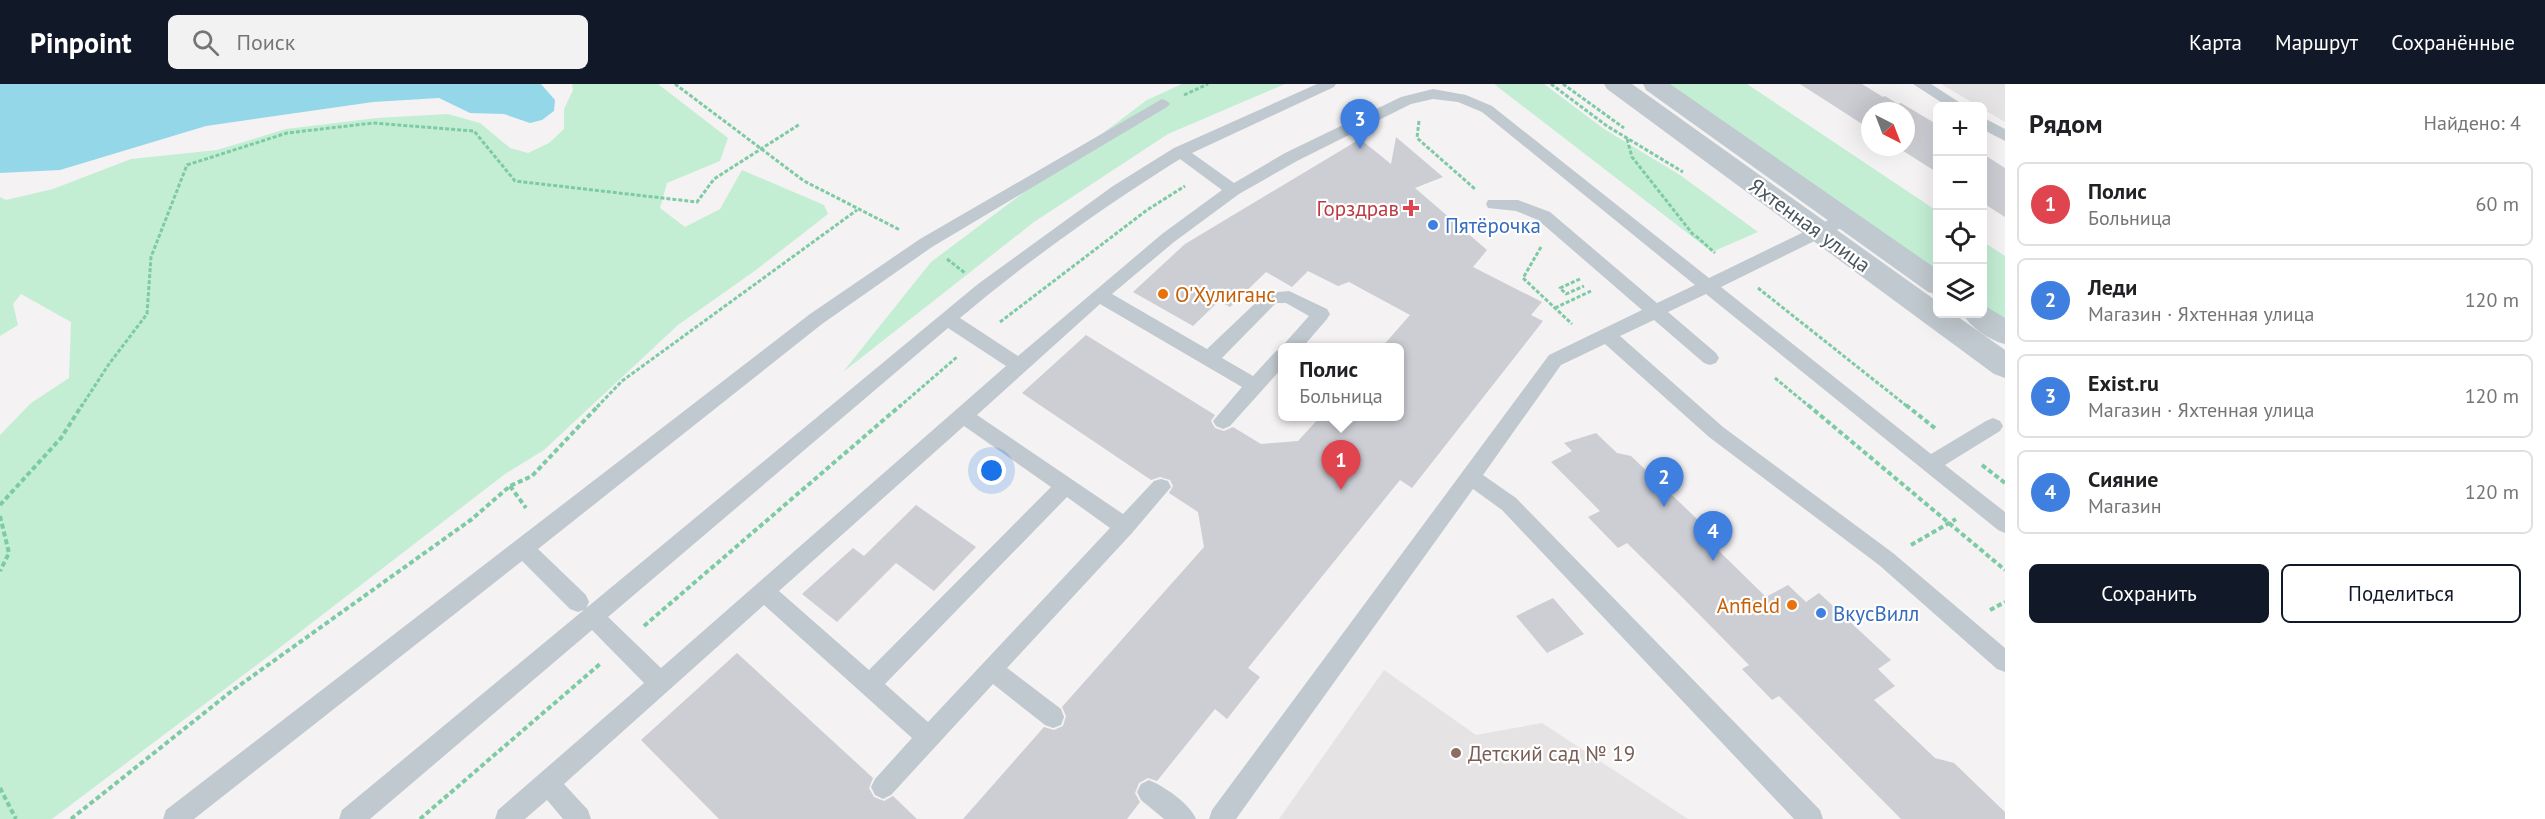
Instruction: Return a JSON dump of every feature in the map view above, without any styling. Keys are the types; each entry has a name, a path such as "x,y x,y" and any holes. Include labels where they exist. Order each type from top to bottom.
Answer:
{"street":[{"name":"Яхтенная улица","path":"1616,84 2005,366"},
{"name":"Яхтенная улица","path":"1654,84 1933,281"},
{"path":"1984,318 2005,333"}],"lane":[{"path":"351,819 586,610 984,288 1119,190 1180,152 1329,84"},
{"path":"1920,84 1950,102"},
{"path":"507,819 1019,365 1168,238 1233,190 1291,157 1406,100 1433,94 1461,98 1487,109 2005,525"},
{"path":"175,819 816,319 926,243 1162,104"},
{"path":"1987,125 2005,136"},
{"path":"1180,152 1233,190"},
{"path":"1494,204 1518,206 1544,216 1710,358"},
{"path":"1221,819 1555,360 1845,219"},
{"path":"1099,295 1255,386"},
{"path":"1209,359 1272,297 1289,297 1321,314 1295,343"},
{"path":"946,318 1019,365"},
{"path":"1607,335 1716,432 1886,559 2005,662"},
{"path":"1223,421 1278,360"},
{"path":"963,415 1125,527"},
{"path":"1930,464 1993,426"},
{"path":"1471,478 1509,504 1811,819"},
{"path":"869,685 1065,486"},
{"path":"883,788 1161,487"},
{"path":"523,548 660,683"},
{"path":"764,591 929,738"},
{"path":"992,670 1053,717"},
{"path":"548,783 579,819"},
{"path":"1149,792 1184,819"}],"path":[{"path":"675,84 804,181 857,210 926,243 984,288"},
{"path":"1551,84 1627,138 1686,173"},
{"path":"1419,117 1417,138 1494,204"},
{"path":"0,505 61,438 108,364 147,314 151,257 187,165 287,133 385,124 474,131 515,182 697,202 714,179 800,124"},
{"path":"1627,138 1632,157 1652,185 1696,236 1718,256 1711,259"},
{"path":"420,819 978,339 1147,210 1207,171"},
{"path":"71,819 233,690 472,519 510,486 532,476 622,381 857,210"},
{"path":"1688,270 1696,236"},
{"path":"1548,243 1542,246 1522,278 1575,327"},
{"path":"1737,272 2005,483"},
{"path":"1586,277 1560,288 1566,294 1592,282"},
{"path":"1555,308 1598,288"},
{"path":"0,516 9,553 0,571"},
{"path":"1917,541 1938,530"},
{"path":"1995,608 2005,602"},
{"path":"0,788 16,819"}],"shaded area":[{"path":"1941,84 2005,84 2005,122 1987,111 1987,102 1971,102"},
{"name":"Детский сад № 19","path":"1384,670 1476,735 1542,723 1688,819 1279,819"}],"green space":[{"path":"572,84 658,84 728,138 720,161 667,183 660,208 685,227 720,209 742,170 824,205 828,214 756,270 678,325 544,450 505,474 52,819 0,819 0,435 31,403 69,378 71,322 21,294 13,304 18,325 0,336 0,197 6,200 53,189 131,159 217,150 286,129 377,118 448,114 480,123 510,148 528,153 549,143 564,129 564,109 573,90"},
{"path":"1182,84 1285,84 1168,134 1034,222 843,372 931,262 1147,100"},
{"path":"1494,84 1544,84 1604,129 1680,175 1758,232 1712,252"},
{"path":"1667,84 1747,84 1933,208 1933,270"},
{"path":"1987,244 2005,256 2005,321 1987,308"}],"water":[{"path":"0,84 541,84 555,100 554,111 542,120 530,123 504,114 470,113 439,98 373,102 206,126 60,170 0,173"}],"building":[{"path":"1800,84 1862,84 1895,102 1861,102 1861,123"},
{"path":"1915,111 1933,122 1933,170 1911,156 1915,156"},
{"path":"1396,137 1443,177 1415,188 1487,250 1473,267 1542,302 1531,315 1543,321 1412,488 1400,480 1248,668 1260,677 1227,719 1215,709 1157,781 1148,778 1139,783 1135,793 1140,802 1127,819 963,819 1044,727 1054,730 1063,726 1066,716 1062,707 1204,547 1198,512 1169,493 1173,486 1170,480 1160,477 1151,480 1022,393 1086,335 1215,415 1211,421 1215,428 1224,431 1233,427 1261,444 1298,441 1316,421 1404,421 1404,343 1385,343 1410,315 1349,282 1338,286 1308,271 1292,287 1266,272 1230,307 1219,301 1193,326 1133,292 1185,244 1360,139 1391,164"},
{"path":"1987,157 2005,168 2005,217 1987,206"},
{"path":"1596,433 1617,453 1631,456 1717,538 1719,551 1766,597 1788,585 1806,602 1819,593 1891,660 1878,669 1895,686 1874,700 1935,758 1954,763 2005,812 2005,819 1901,819 1779,696 1772,700 1742,669 1749,665 1682,597 1627,543 1618,548 1588,517 1600,511 1551,462 1572,451 1564,443"},
{"path":"916,505 976,547 934,591 896,563 837,622 802,594 853,548 864,556"},
{"path":"1553,598 1584,634 1547,653 1516,616"},
{"path":"737,653 873,778 869,788 874,797 884,801 893,796 917,819 719,819 641,740"}],"place":[{"name":"Exist.ru","path":"1360,149"},
{"name":"Горздрав","path":"1411,208"},
{"name":"Пятёрочка","path":"1433,225"},
{"name":"О'Хулиганс","path":"1163,294"},
{"name":"Полис","path":"1341,490"},
{"name":"Леди","path":"1664,507"},
{"name":"Сияние","path":"1713,561"},
{"name":"Anfield","path":"1792,605"},
{"name":"ВкусВилл","path":"1821,613"},
{"name":"Детский сад № 19","path":"1456,753"}]}
